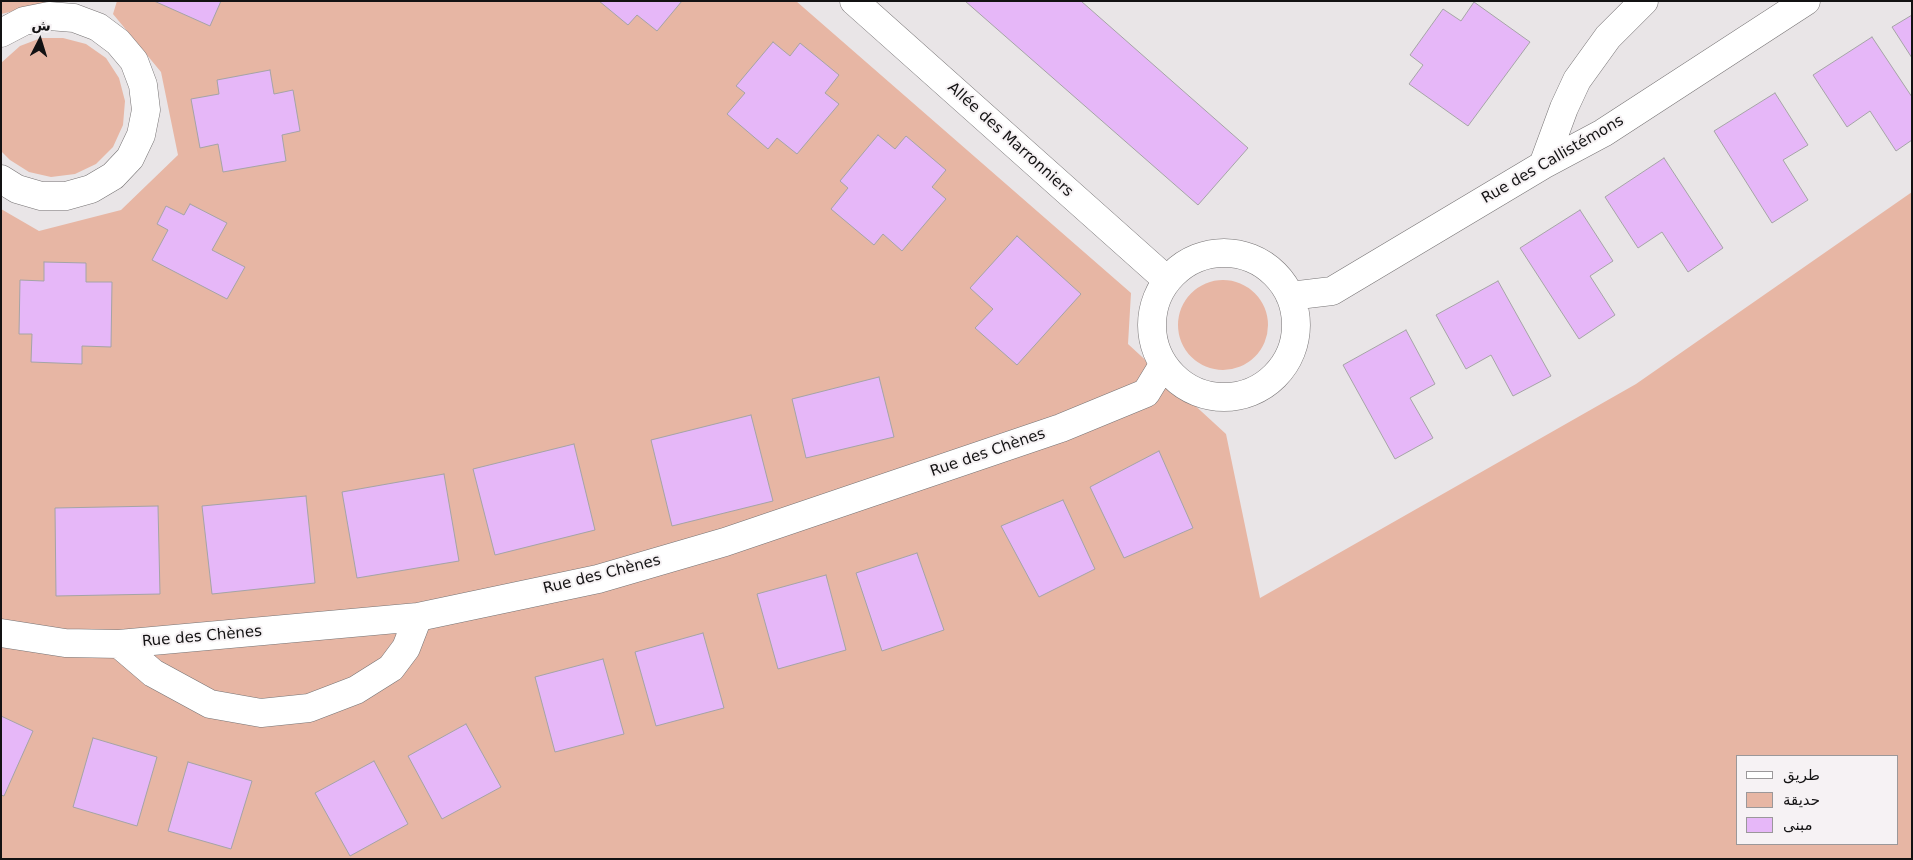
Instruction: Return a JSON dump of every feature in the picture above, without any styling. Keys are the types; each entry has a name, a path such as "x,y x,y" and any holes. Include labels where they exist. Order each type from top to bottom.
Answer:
{"street":[{"name":"Allée des Marronniers","path":"854,1 1167,280"},
{"path":"1543,165 1564,108 1577,80 1608,37 1644,1"},
{"name":"Rue des Callistémons","path":"1290,296 1332,291 1543,165 1603,133 1806,1"},
{"path":"1,33 24,21 90,11 98,27 118,42 130,56 140,73 146,110 141,135 130,158 113,176 102,184 79,194 54,197 41,196 17,188 1,179"},
{"path":"1227,253 1250,258 1269,269 1285,286 1290,296 1294,307 1296,330 1291,354 1278,374 1259,389 1236,397 1212,397 1189,389 1179,382 1163,365 1154,344 1151,322 1156,300 1167,280 1194,259 1205,255 1227,253"},
{"name":"Rue des Chènes","path":"1,633 65,643 119,644 418,617 598,579 725,542 817,512 1061,428 1146,393 1163,365"},
{"path":"119,644 152,672 210,704 261,713 309,708 356,690 392,668 406,648 418,617"}],"green space":[{"path":"1,1 58,1 1,14"},
{"path":"117,1 796,1 1131,293 1128,344 1226,434 1260,598 1636,384 1912,192 1912,859 1,859 1,209 39,231 121,210 178,155 161,72 113,14"},
{"path":"41,38 63,38 86,44 106,58 119,78 125,101 123,125 113,147 96,164 75,174 51,177 29,172 10,160 1,151 1,63 20,46"},
{"path":"1223,280 1240,283 1255,293 1265,308 1268,325 1265,342 1255,357 1240,367 1223,370 1206,367 1191,357 1181,342 1178,325 1181,308 1191,293 1206,283"}],"building":[{"path":"154,1 221,1 210,26"},
{"path":"599,1 682,1 657,31 637,15 628,25"},
{"path":"965,1 1081,1 1248,148 1198,205"},
{"path":"1474,2 1530,42 1468,126 1409,84 1423,65 1410,55 1443,9 1461,21"},
{"path":"1912,15 1912,58 1892,27"},
{"path":"1872,37 1912,97 1912,140 1896,151 1870,111 1847,127 1813,75"},
{"path":"773,42 790,56 800,43 839,75 825,93 839,104 797,154 777,138 768,149 727,114 745,93 736,86"},
{"path":"270,70 274,94 293,90 300,131 282,135 286,161 223,172 218,144 200,148 191,99 219,94 217,80"},
{"path":"1775,93 1808,145 1783,160 1808,200 1772,223 1714,131"},
{"path":"878,135 895,149 906,136 946,170 932,187 946,199 902,251 883,234 874,245 831,209 848,188 840,181"},
{"path":"1664,158 1723,248 1688,272 1662,232 1638,248 1605,197"},
{"path":"190,204 227,223 212,250 245,267 227,299 152,260 168,230 157,224 166,206 184,215"},
{"path":"1580,210 1613,261 1590,276 1615,315 1579,339 1520,248"},
{"path":"1017,236 1081,294 1017,365 975,328 993,309 970,288"},
{"path":"44,262 86,263 86,282 112,282 111,347 82,346 82,364 31,362 32,334 19,334 20,280 44,281"},
{"path":"1498,281 1551,376 1513,396 1491,355 1466,369 1436,315"},
{"path":"1406,330 1435,384 1410,398 1433,438 1395,459 1343,365"},
{"path":"879,377 894,437 806,458 792,399"},
{"path":"751,415 773,501 672,526 651,440"},
{"path":"574,444 595,530 495,555 473,469"},
{"path":"1159,451 1193,528 1124,558 1090,487"},
{"path":"444,474 459,561 357,578 342,492"},
{"path":"306,496 315,583 212,594 202,506"},
{"path":"1063,500 1095,569 1039,597 1001,526"},
{"path":"158,506 160,594 56,596 55,508"},
{"path":"917,553 944,630 882,651 856,573"},
{"path":"826,575 846,650 778,669 757,594"},
{"path":"703,633 724,708 656,726 635,652"},
{"path":"603,659 624,734 555,752 535,677"},
{"path":"1,716 33,731 4,796 1,795"},
{"path":"466,724 501,787 442,819 408,756"},
{"path":"93,738 157,757 137,826 73,807"},
{"path":"374,761 408,824 350,856 315,793"},
{"path":"188,762 252,781 231,849 168,831"}]}
